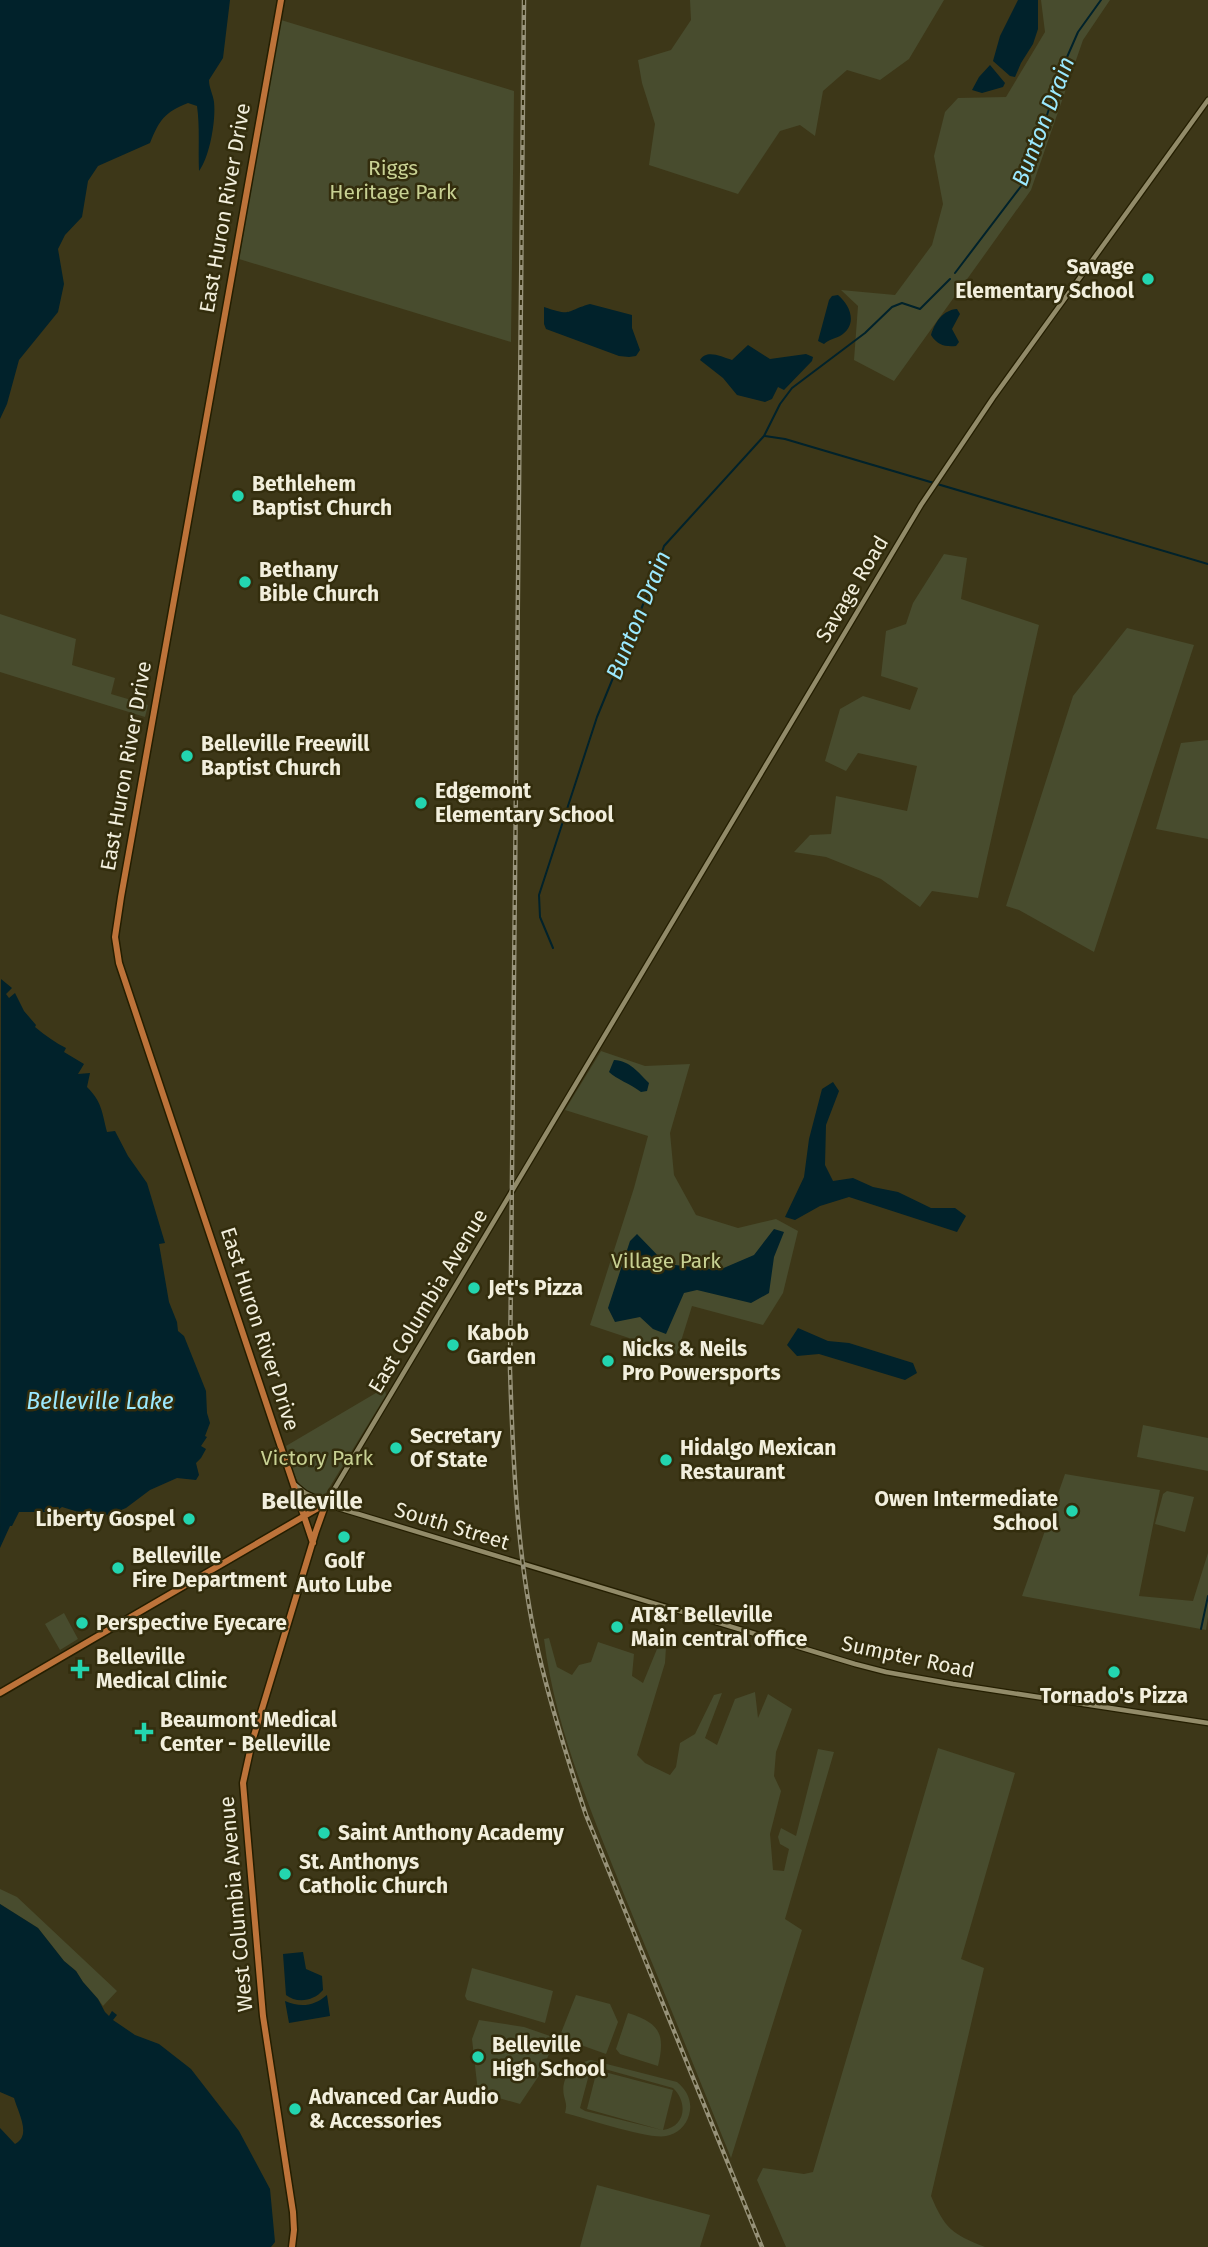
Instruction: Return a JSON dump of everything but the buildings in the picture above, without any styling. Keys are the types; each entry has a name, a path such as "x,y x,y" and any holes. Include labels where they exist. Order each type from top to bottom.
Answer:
{"main road":[{"name":"East Huron River Drive","path":"281,0 115,937 119,963 313,1544"},
{"path":"0,1693 326,1503"},
{"name":"West Columbia Avenue","path":"292,2247 295,2222 281,2145 262,2008 243,1783 249,1752 326,1503"}],"street":[{"name":"Savage Road","path":"557,1116 935,484 998,391 1208,100"},
{"name":"East Columbia Avenue","path":"326,1503 557,1116"},
{"name":"South Street","path":"291,1481 304,1493 326,1503 609,1590"},
{"name":"Sumpter Road","path":"609,1590 821,1655 887,1672 1208,1723"}],"green space":[{"path":"690,0 944,0 909,59 880,80 847,70 823,91 815,136 800,125 780,131 738,194 649,165 655,124 638,60 671,50 691,20"},
{"path":"1041,0 1110,0 1083,40 1031,190 894,381 854,360 858,306 841,290 895,295 932,245 943,204 934,156 945,112 958,98 1006,97 1045,32"},
{"name":"Riggs Heritage Park","path":"281,20 514,91 511,342 239,259"},
{"path":"944,554 967,558 961,599 1039,625 978,898 932,891 920,907 881,879 826,857 794,852 810,835 831,834 836,796 907,811 917,766 858,753 846,771 825,761 840,709 863,696 910,710 918,688 881,676 886,631 906,624 913,603"},
{"path":"0,614 76,639 72,665 115,678 111,694 148,705 145,717 0,672"},
{"path":"1127,628 1194,645 1094,952 1019,910 1006,906 1073,696"},
{"path":"1208,740 1208,839 1156,829 1181,743"},
{"name":"Village Park","path":"601,1051 645,1066 690,1064 670,1133 674,1175 696,1215 738,1228 776,1219 798,1231 783,1293 763,1325 692,1306 677,1354 590,1325 648,1136 565,1110"},
{"name":"Victory Park","path":"385,1390 386,1395 323,1498 305,1489 296,1479 286,1446"},
{"path":"1143,1425 1208,1438 1208,1471 1137,1457"},
{"path":"1065,1474 1160,1490 1139,1596 1193,1601 1208,1553 1206,1630 1022,1596"},
{"path":"1167,1491 1194,1497 1185,1532 1155,1524 1163,1494"},
{"path":"64,1613 78,1639 60,1650 45,1624"},
{"path":"549,1638 557,1667 572,1675 579,1665 591,1662 598,1642 634,1654 632,1676 643,1683 657,1649 666,1647 665,1663 637,1755 645,1763 670,1775 676,1767 680,1743 695,1734 714,1695 722,1693 705,1738 717,1745 735,1699 755,1692 758,1718 768,1694 792,1709 776,1752 774,1776 781,1791 770,1834 773,1870 784,1871 789,1849 780,1844 778,1837 781,1828 796,1836 818,1749 834,1752 785,1919 802,1930 731,2158 612,1866 576,1770 549,1672 544,1639"},
{"path":"938,1748 1015,1773 961,1959 984,1968 931,2196 951,2229 985,2247 786,2247 757,2180 763,2168 804,2174 813,2172"},
{"path":"0,1889 17,1897 117,1991 103,2006 38,1928 0,1904"},
{"path":"472,1968 553,1991 545,2023 467,2000 465,1996"},
{"path":"576,1995 610,2004 618,2022 606,2054 564,2039 561,2033"},
{"path":"628,2013 647,2021 658,2031 661,2045 658,2066 620,2054 616,2049"},
{"path":"479,2020 524,2027 550,2036 553,2044 542,2071 520,2104 478,2092 472,2039"},
{"path":"591,2060 677,2082 690,2101 686,2123 674,2133 658,2136 632,2132 565,2113 563,2089 566,2077 579,2064","holes":["591,2067 673,2088 681,2100 680,2119 671,2128 663,2130 673,2090 597,2070 587,2109 662,2130 580,2108"]},
{"path":"597,2185 710,2215 700,2247 580,2247"}],"water":[{"path":"0,0 230,0 223,58 209,80 214,118 203,164 199,171 197,106 188,103 164,118 150,143 98,166 88,181 82,217 65,235 58,249 64,284 58,312 19,360 0,419"},
{"path":"1018,0 1038,0 1038,29 1015,77 1010,76 993,61 1000,36"},
{"path":"990,65 1005,83 1003,87 982,93 972,90 979,77"},
{"path":"838,295 849,310 851,321 846,332 824,344 818,341 829,300"},
{"path":"590,304 632,315 632,328 640,350 636,356 619,356 546,329 544,307 568,312"},
{"path":"957,309 960,314 952,329 959,342 956,346 942,345 931,335 933,330 944,314"},
{"path":"748,345 770,359 806,354 813,357 784,390 778,387 772,399 765,402 737,395 723,378 700,360 710,354 732,360"},
{"name":"Belleville Lake","path":"1,979 12,988 6,994 9,998 15,993 35,1027 66,1048 64,1052 84,1064 78,1074 90,1073 87,1087 99,1103 107,1132 115,1131 147,1183 165,1243 159,1244 169,1302 178,1331 184,1336 206,1391 210,1423 205,1436 207,1437 201,1446 206,1449 196,1463 199,1475 196,1480 177,1478 150,1490 126,1508 109,1515 91,1513 92,1525 89,1525 85,1514 62,1507 58,1510 53,1507 44,1510 45,1512 19,1512 0,1548"},
{"path":"614,1060 625,1062 637,1071 649,1083 647,1091 641,1092 609,1072"},
{"path":"833,1082 839,1091 826,1125 825,1165 833,1181 853,1178 873,1187 898,1192 931,1208 955,1208 966,1216 957,1232 849,1197 820,1206 795,1220 785,1217 804,1177 809,1139 822,1089"},
{"path":"774,1229 784,1232 774,1257 769,1293 751,1303 697,1290 684,1293 666,1334 653,1329 640,1317 615,1322 608,1308 630,1241 637,1234 666,1264 719,1270 754,1255"},
{"path":"798,1328 828,1341 849,1343 913,1363 917,1373 905,1380 819,1354 797,1356 787,1345"},
{"path":"0,1904 38,1928 64,1961 76,1971 105,2012 109,2016 112,2011 117,2015 113,2020 135,2035 159,2044 191,2069 239,2131 270,2189 275,2242 271,2247 0,2247 0,2128 15,2144 23,2135 23,2130 14,2098 0,2092"},
{"path":"303,1952 306,1969 322,1976 323,1990 315,1997 295,2000 286,1995 283,1954"},
{"path":"327,1995 330,2016 289,2023 285,2001 307,2005"}],"waterway":[{"name":"Bunton Drain","path":"955,273 1025,181 1064,64 1078,32 1101,0"},
{"name":"Bunton Drain","path":"553,948 540,917 539,895 597,717 651,585 664,546 764,436 780,404 792,388 865,333 892,307 902,303 920,309 950,279"},
{"path":"765,436 785,439 1208,564"},
{"path":"1201,1629 1208,1596"}],"railway":[{"path":"524,0 510,1370 521,1546 531,1616 543,1672 586,1815 762,2247"}],"place":[{"name":"Savage Elementary School","path":"1148,279"},
{"name":"Bethlehem Baptist Church","path":"238,496"},
{"name":"Bethany Bible Church","path":"245,582"},
{"name":"Belleville Freewill Baptist Church","path":"187,756"},
{"name":"Edgemont Elementary School","path":"421,803"},
{"name":"Jet's Pizza","path":"474,1288"},
{"name":"Kabob Garden","path":"453,1345"},
{"name":"Nicks & Neils Pro Powersports","path":"608,1361"},
{"name":"Secretary Of State","path":"396,1448"},
{"name":"Hidalgo Mexican Restaurant","path":"666,1460"},
{"name":"Owen Intermediate School","path":"1072,1511"},
{"name":"Liberty Gospel","path":"189,1519"},
{"name":"Golf Auto Lube","path":"344,1537"},
{"name":"Belleville Fire Department","path":"118,1568"},
{"name":"Perspective Eyecare","path":"82,1623"},
{"name":"AT&T Belleville Main central office","path":"617,1627"},
{"name":"Belleville Medical Clinic","path":"80,1669"},
{"name":"Tornado's Pizza","path":"1114,1672"},
{"name":"Beaumont Medical Center - Belleville","path":"144,1732"},
{"name":"Saint Anthony Academy","path":"324,1833"},
{"name":"St. Anthonys Catholic Church","path":"285,1874"},
{"name":"Belleville High School","path":"478,2057"},
{"name":"Advanced Car Audio & Accessories","path":"295,2109"}],"district":[{"name":"Belleville","path":"312,1501"}]}
